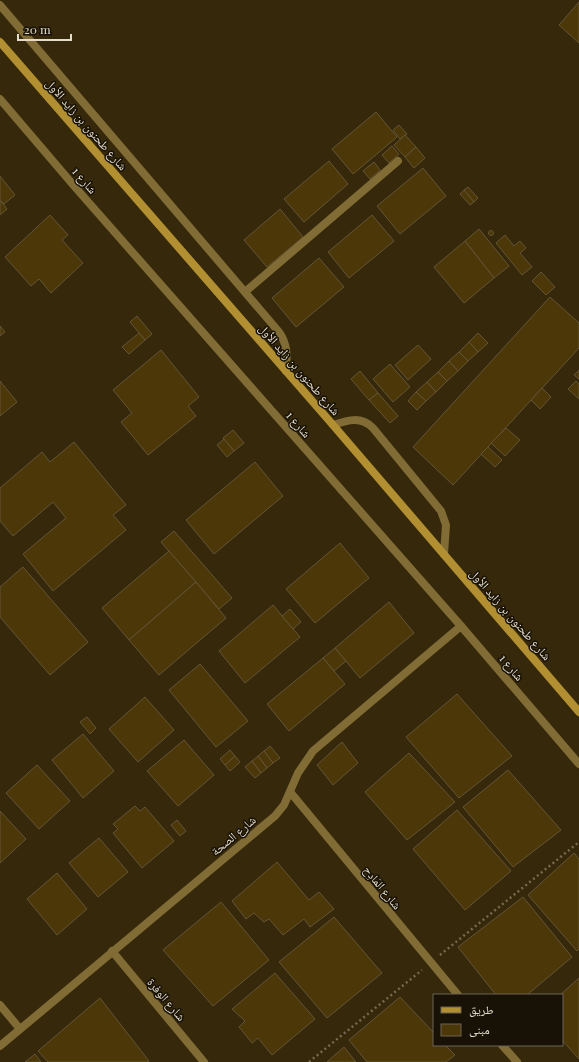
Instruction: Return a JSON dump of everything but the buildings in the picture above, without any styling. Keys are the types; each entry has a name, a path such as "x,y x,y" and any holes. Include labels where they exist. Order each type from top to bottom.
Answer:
{"street":[{"path":"0,5 284,339 287,353 286,371"},
{"name":"شارع طحنون بن زايد الأول","path":"0,42 333,425 579,712"},
{"name":"شارع 1","path":"0,99 75,187 461,626 579,764"},
{"path":"245,292 398,161"},
{"path":"333,425 349,420 356,420 364,421 373,428 441,511 446,525 444,554"},
{"name":"شارع الصحة","path":"0,1046 275,816 284,805 298,773 314,751 461,626"},
{"name":"شارع المَادِح","path":"290,793 457,994"},
{"name":"شارع الوفرة","path":"112,951 204,1062"},
{"path":"0,1005 20,1029"},
{"path":"503,1046 517,1062"}],"path":[{"path":"309,1062 579,842"}]}
